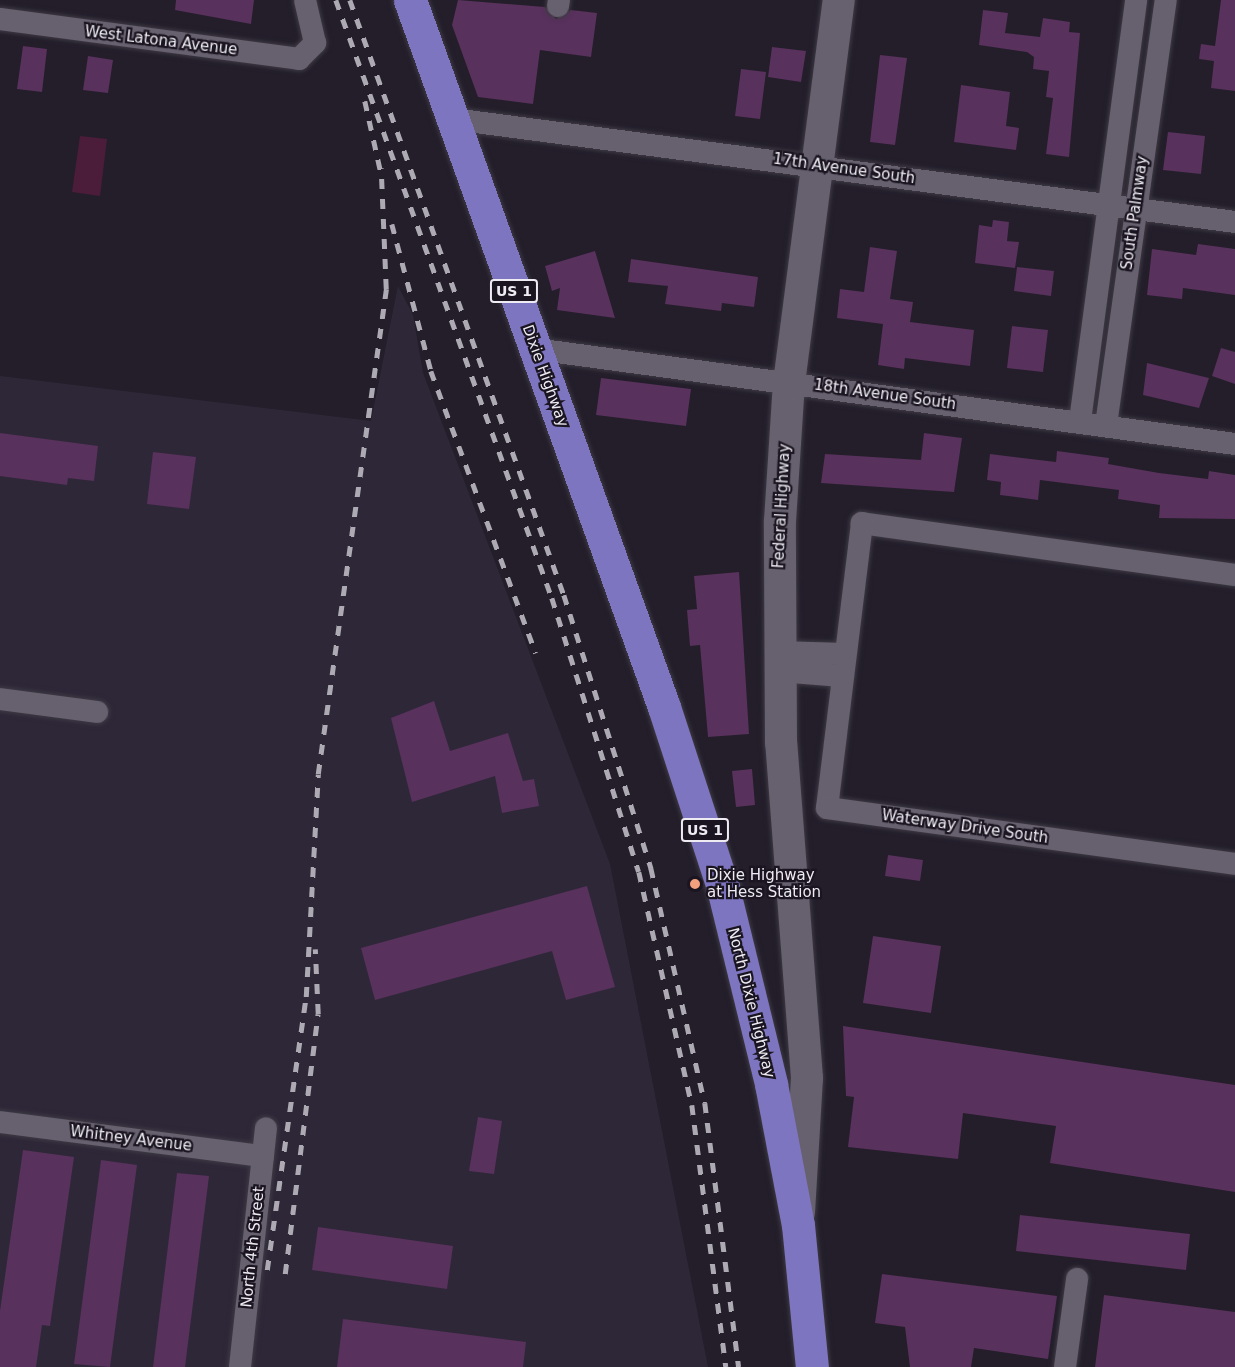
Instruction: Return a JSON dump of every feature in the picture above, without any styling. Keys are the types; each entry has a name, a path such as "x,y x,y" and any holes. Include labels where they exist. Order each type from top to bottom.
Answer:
{"main road":[{"name":"Dixie Highway","path":"410,0 619,582"},
{"name":"Federal Highway","path":"798,1225 807,1099 779,662 789,383 839,0"},
{"name":"North Dixie Highway","path":"619,582 698,804 771,1084 798,1225 812,1367"},
{"name":"Federal Highway","path":"771,1084 800,1014"}],"street":[{"name":"West Latona Avenue","path":"0,19 299,59 315,43 305,0"},
{"name":"South Palmway","path":"1080,421 1136,0"},
{"name":"South Palmway","path":"1106,425 1166,0"},
{"name":"17th Avenue South","path":"453,119 817,165 1235,222"},
{"name":"18th Avenue South","path":"535,349 1080,421 1235,444"},
{"path":"779,662 843,665 862,523 1235,575"},
{"name":"Waterway Drive South","path":"843,665 827,808 1235,864"},
{"path":"0,699 97,712"},
{"name":"Whitney Avenue","path":"0,1122 263,1156"},
{"name":"North 4th Street","path":"240,1367 266,1128"},
{"path":"1065,1367 1077,1279"}],"shaded area":[{"path":"80,136 107,139 100,196 72,192"},
{"path":"398,286 413,315 423,373 610,864 708,1367 0,1367 0,376 371,421"}],"building":[{"path":"176,0 254,0 251,24 175,10"},
{"path":"458,0 545,7 556,19 571,10 597,13 591,57 540,50 533,104 478,97 452,25"},
{"path":"1221,0 1235,0 1235,91 1211,88 1214,61 1199,59 1201,44 1215,46"},
{"path":"983,10 1008,13 1005,33 1040,37 1043,18 1070,22 1069,32 1080,33 1069,157 1046,154 1053,98 1046,97 1049,71 1033,69 1034,57 1027,52 979,45"},
{"path":"23,46 47,49 42,92 17,89"},
{"path":"772,47 806,51 801,82 768,77"},
{"path":"880,55 907,58 895,145 870,142"},
{"path":"88,56 113,60 108,93 83,90"},
{"path":"741,69 766,72 760,119 735,116"},
{"path":"961,85 1010,92 1006,126 1019,128 1016,150 954,142"},
{"path":"1168,132 1205,136 1201,174 1163,170"},
{"path":"993,220 1009,222 1007,241 1019,242 1015,268 975,263 979,225 992,227"},
{"path":"1198,244 1235,249 1235,295 1183,288 1182,299 1147,295 1152,249 1196,255"},
{"path":"870,247 897,251 890,299 913,302 910,322 974,330 970,366 905,358 904,369 878,365 883,324 837,318 840,289 864,292"},
{"path":"595,251 615,318 557,310 560,288 552,291 545,266"},
{"path":"631,259 758,277 754,307 722,303 721,311 665,304 668,286 628,282"},
{"path":"1017,267 1054,271 1051,296 1014,291"},
{"path":"1012,326 1048,330 1043,372 1007,368"},
{"path":"1221,348 1235,352 1235,384 1212,376"},
{"path":"1147,363 1209,378 1199,408 1143,395"},
{"path":"601,378 691,389 686,426 596,415"},
{"path":"0,433 98,446 94,481 68,478 67,485 0,476"},
{"path":"924,433 962,438 954,492 821,483 825,454 921,460"},
{"path":"1057,451 1109,458 1108,464 1159,473 1208,479 1209,471 1235,475 1235,519 1159,518 1160,505 1118,499 1119,490 1040,480 1038,500 1000,495 1001,482 987,480 990,454 1056,462"},
{"path":"153,452 196,457 189,509 147,504"},
{"path":"739,572 749,734 708,737 700,645 690,646 687,610 697,609 694,576"},
{"path":"434,701 450,751 508,733 523,781 534,779 539,806 502,813 495,776 412,802 391,718"},
{"path":"752,769 755,805 736,807 732,771"},
{"path":"888,855 923,860 920,881 885,876"},
{"path":"587,886 615,987 566,1000 552,951 375,1000 361,948"},
{"path":"873,936 941,946 931,1013 863,1003"},
{"path":"843,1026 1235,1085 1235,1192 1050,1163 1056,1126 963,1113 958,1159 848,1147 854,1097 846,1096"},
{"path":"478,1117 502,1121 494,1174 469,1171"},
{"path":"23,1150 74,1157 50,1326 42,1325 36,1367 0,1367 0,1311"},
{"path":"101,1160 137,1165 110,1367 74,1364"},
{"path":"177,1173 209,1176 185,1367 153,1367"},
{"path":"1020,1215 1190,1234 1186,1270 1016,1251"},
{"path":"318,1227 453,1246 447,1289 312,1270"},
{"path":"882,1274 1057,1296 1048,1359 974,1348 971,1367 910,1367 905,1327 875,1323"},
{"path":"1104,1295 1235,1312 1235,1367 1095,1367"},
{"path":"343,1319 526,1342 523,1367 337,1367"}],"railway":[{"path":"336,0 552,598 639,872 692,1105 726,1367"},
{"path":"350,0 564,595 651,868 705,1103 739,1367"},
{"path":"365,101 382,177"},
{"path":"267,1270 306,997 318,774 386,289 381,168"},
{"path":"392,224 431,371 536,653"},
{"path":"285,1274 318,1014 315,949"}],"place":[{"name":"Dixie Highway at Hess Station","path":"695,884"}]}
